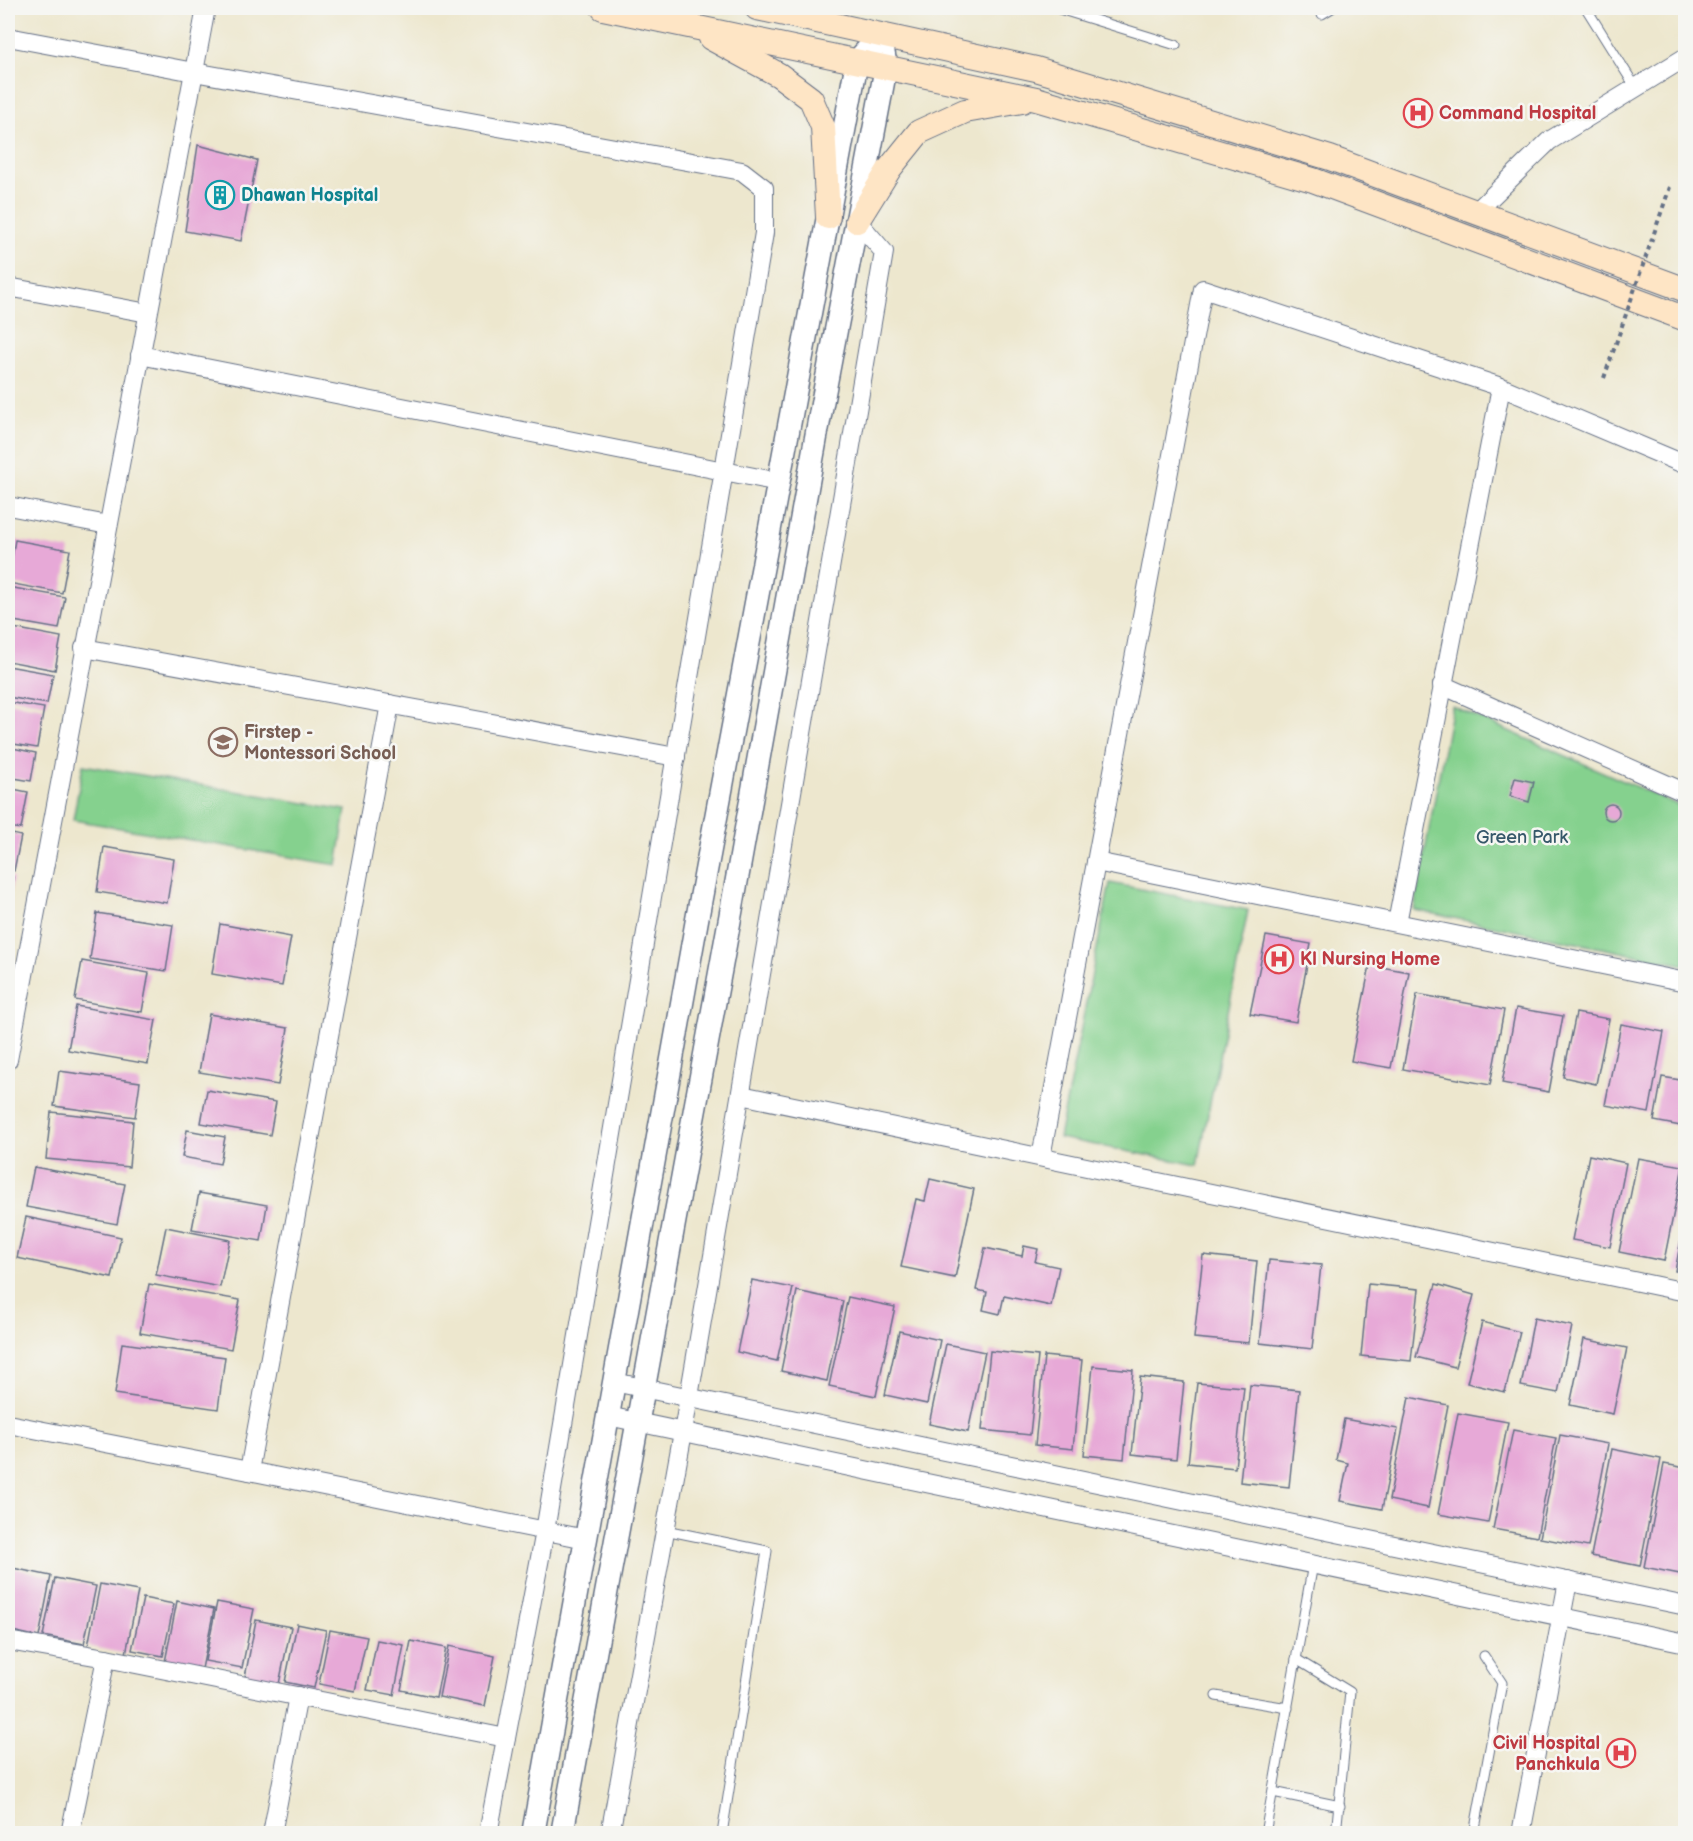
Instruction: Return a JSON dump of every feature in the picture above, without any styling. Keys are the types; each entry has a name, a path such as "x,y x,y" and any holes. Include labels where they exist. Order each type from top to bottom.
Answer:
{"main road":[{"path":"603,8 1036,99 1314,180 1686,319"},
{"path":"757,8 1047,72 1330,158 1686,290"},
{"path":"689,26 779,75 811,99 823,127 828,217"},
{"path":"856,221 890,168 919,132 965,111 1036,99"}],"street":[{"path":"8,1060 204,9"},
{"path":"533,1833 857,61 881,35"},
{"path":"562,1833 886,67 881,35"},
{"path":"8,37 742,171 764,188 764,232 724,471 545,1531 488,1833"},
{"path":"1476,212 1549,141 1685,57"},
{"path":"610,1833 683,1432 884,252 856,221"},
{"path":"8,286 148,313"},
{"path":"1041,1157 1203,289 1501,387 1686,465"},
{"path":"140,355 779,482"},
{"path":"1397,923 1501,387"},
{"path":"8,506 108,525"},
{"path":"84,648 676,757"},
{"path":"1442,685 1686,793"},
{"path":"249,1470 390,704"},
{"path":"1096,862 1686,982"},
{"path":"741,1095 1686,1292"},
{"path":"614,1382 1686,1606"},
{"path":"608,1416 1686,1642"},
{"path":"8,1424 249,1470 586,1540 612,1563"},
{"path":"586,1540 618,1529"},
{"path":"1521,1833 1568,1581"},
{"path":"8,1641 106,1658 506,1738"},
{"path":"70,1833 106,1658"},
{"path":"272,1833 298,1696"}],"lane":[{"path":"1056,8 1176,45"},
{"path":"1318,8 1322,14 1332,8"},
{"path":"1586,8 1636,88"},
{"path":"665,1530 767,1551 722,1833"},
{"path":"1265,1833 1314,1564"},
{"path":"1474,1833 1503,1683 1484,1656"},
{"path":"1296,1659 1350,1692 1336,1833"},
{"path":"1216,1696 1288,1708"},
{"path":"1273,1792 1340,1806"}],"path":[{"path":"1604,378 1670,188"}],"green space":[{"name":"Green Park","path":"1452,706 1685,808 1685,965 1414,910"},
{"path":"83,765 346,810 337,865 73,820"},
{"path":"1110,883 1248,910 1198,1165 1059,1138"}],"building":[{"name":"Dhawan Hospital","path":"198,145 257,160 241,241 185,231"},
{"path":"15,540 70,550 62,593 8,583"},
{"path":"8,587 65,597 59,629 8,620"},
{"path":"8,627 61,637 55,670 8,661"},
{"path":"8,666 53,674 47,704 8,697"},
{"path":"8,702 44,708 37,748 8,743"},
{"path":"8,747 36,753 31,781 8,777"},
{"path":"1515,778 1534,782 1529,802 1510,796"},
{"path":"8,788 28,792 21,829 8,827"},
{"path":"1608,804 1614,804 1619,812 1617,818 1608,820 1603,815 1603,809"},
{"path":"8,833 21,836 14,871 8,870"},
{"path":"104,847 174,859 167,903 97,892"},
{"path":"8,876 13,877 9,903 8,903"},
{"path":"97,913 173,925 166,971 90,959"},
{"path":"220,924 291,937 282,986 212,974"},
{"path":"1266,936 1311,944 1296,1022 1250,1014"},
{"path":"82,961 149,973 142,1012 75,1000"},
{"path":"1370,965 1409,972 1391,1068 1351,1061"},
{"path":"1417,994 1504,1010 1490,1085 1403,1069"},
{"path":"76,1006 156,1020 148,1064 68,1050"},
{"path":"1516,1008 1563,1016 1549,1092 1502,1083"},
{"path":"1576,1013 1609,1019 1596,1084 1563,1077"},
{"path":"209,1014 288,1028 278,1085 199,1072"},
{"path":"1621,1024 1664,1032 1649,1113 1605,1105"},
{"path":"59,1071 140,1082 135,1117 54,1106"},
{"path":"1662,1077 1686,1081 1686,1127 1654,1121"},
{"path":"207,1090 276,1102 270,1135 201,1123"},
{"path":"51,1112 133,1121 129,1167 46,1159"},
{"path":"187,1130 225,1137 220,1164 182,1157"},
{"path":"1589,1155 1626,1163 1610,1247 1572,1240"},
{"path":"1638,1158 1683,1166 1664,1261 1619,1252"},
{"path":"34,1167 125,1184 117,1224 26,1207"},
{"path":"930,1179 974,1189 955,1278 901,1267 916,1199 925,1201"},
{"path":"199,1193 267,1205 261,1241 192,1229"},
{"path":"26,1217 121,1237 112,1278 17,1258"},
{"path":"1684,1224 1686,1225 1686,1273 1675,1271"},
{"path":"166,1227 230,1240 220,1287 156,1275"},
{"path":"1024,1246 1038,1249 1035,1262 1059,1267 1051,1306 1004,1296 1000,1314 983,1310 987,1292 976,1290 985,1248 1022,1256"},
{"path":"1203,1255 1257,1261 1249,1343 1194,1338"},
{"path":"1269,1260 1321,1265 1312,1349 1260,1343"},
{"path":"752,1280 793,1288 777,1361 737,1352"},
{"path":"149,1284 240,1300 231,1349 140,1333"},
{"path":"1368,1284 1419,1289 1411,1361 1361,1356"},
{"path":"1436,1284 1474,1295 1455,1367 1416,1357"},
{"path":"797,1291 843,1301 827,1381 781,1371"},
{"path":"848,1297 895,1307 876,1396 829,1386"},
{"path":"1534,1318 1572,1326 1558,1393 1521,1386"},
{"path":"1482,1322 1520,1332 1505,1392 1467,1383"},
{"path":"899,1331 940,1340 927,1404 885,1395"},
{"path":"1584,1339 1627,1348 1613,1414 1570,1405"},
{"path":"122,1343 225,1357 218,1409 115,1394"},
{"path":"946,1344 985,1352 968,1432 929,1424"},
{"path":"990,1351 1038,1356 1030,1435 982,1430"},
{"path":"1044,1356 1082,1360 1073,1449 1035,1445"},
{"path":"1093,1366 1133,1370 1124,1459 1084,1455"},
{"path":"1140,1377 1184,1382 1176,1459 1132,1454"},
{"path":"1197,1383 1244,1387 1235,1468 1188,1463"},
{"path":"1250,1385 1299,1390 1289,1487 1240,1482"},
{"path":"1409,1397 1448,1405 1428,1508 1389,1500"},
{"path":"1458,1413 1508,1422 1488,1523 1438,1514"},
{"path":"1344,1419 1398,1429 1382,1509 1340,1501 1348,1463 1336,1460"},
{"path":"1513,1430 1556,1438 1537,1537 1493,1529"},
{"path":"1560,1435 1608,1444 1588,1547 1540,1538"},
{"path":"1612,1449 1661,1459 1640,1566 1591,1556"},
{"path":"1664,1464 1686,1468 1685,1575 1644,1567"},
{"path":"8,1567 51,1576 39,1637 8,1630"},
{"path":"55,1578 96,1586 84,1644 43,1636"},
{"path":"100,1584 138,1591 126,1654 88,1646"},
{"path":"143,1598 174,1604 163,1656 132,1650"},
{"path":"177,1601 214,1609 202,1669 165,1662"},
{"path":"217,1602 254,1609 242,1668 205,1661"},
{"path":"256,1620 291,1627 279,1684 245,1677"},
{"path":"297,1624 326,1630 314,1688 285,1682"},
{"path":"330,1630 367,1637 355,1691 319,1684"},
{"path":"377,1640 404,1645 394,1695 367,1690"},
{"path":"411,1641 446,1648 436,1697 401,1690"},
{"path":"449,1646 495,1656 485,1706 439,1697"}],"place":[{"name":"Command Hospital","path":"1418,113"},
{"name":"Dhawan Hospital","path":"220,195"},
{"name":"Firstep - Montessori School","path":"223,742"},
{"name":"Kl Nursing Home","path":"1279,959"},
{"name":"Civil Hospital Panchkula","path":"1621,1753"}]}
